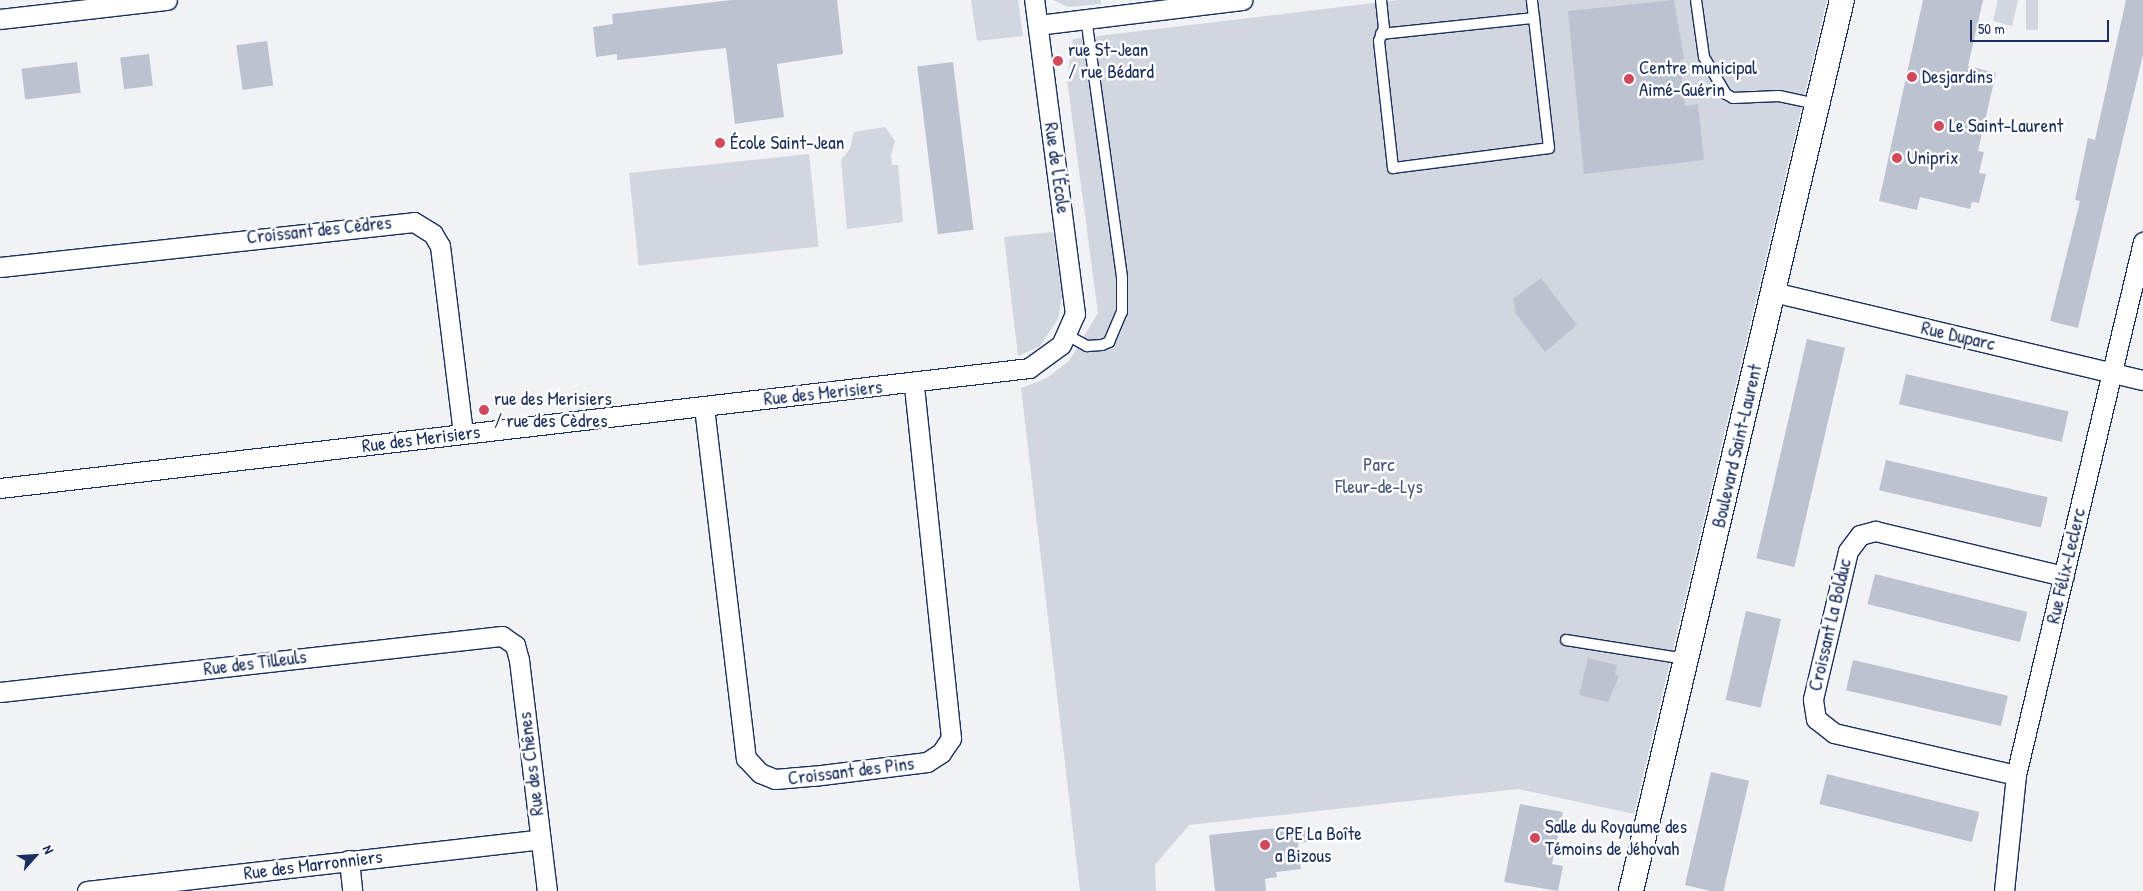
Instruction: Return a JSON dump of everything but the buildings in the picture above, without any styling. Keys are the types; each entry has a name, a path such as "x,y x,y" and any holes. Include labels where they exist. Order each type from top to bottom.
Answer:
{"street":[{"path":"0,19 167,0"},
{"name":"Rue de l'École","path":"1034,0 1075,302 1073,322 1067,335"},
{"path":"1038,25 1206,2 1242,0"},
{"name":"Boulevard Saint-Laurent","path":"1631,891 1842,0"},
{"name":"Croissant des Cèdres","path":"0,268 414,222 433,234 440,246 463,434"},
{"name":"Rue Félix-Leclerc","path":"2004,891 2016,775 2143,242"},
{"name":"Rue Duparc","path":"1773,292 2143,380"},
{"name":"Rue des Merisiers","path":"0,488 914,383 1029,368 1054,353 1067,335"},
{"name":"Croissant des Pins","path":"704,407 746,758 760,773 775,779 814,776 927,762 941,753 951,738 950,701 914,383"},
{"name":"Croissant La Bolduc","path":"2016,775 1834,733 1816,719 1813,699 1848,551 1860,535 1875,531 2064,576"},
{"name":"Rue des Tilleuls","path":"0,692 485,636 509,639"},
{"name":"Rue des Chênes","path":"509,639 519,660 547,891"},
{"name":"Rue des Marronniers","path":"87,891 139,888 349,860 540,838"},
{"path":"349,860 352,891"}],"lane":[{"path":"1381,0 1381,34 1393,168 1549,148 1532,0"},
{"path":"1696,0 1704,57 1726,94 1733,98 1780,96 1818,104"},
{"path":"1381,34 1534,18"},
{"path":"1067,335 1087,346 1102,346 1109,342 1122,312 1122,277 1086,19"},
{"path":"1566,640 1687,659"}],"green space":[{"path":"971,0 1018,0 1023,36 977,41"},
{"path":"1053,0 1101,0 1101,4 1068,7"},
{"name":"Parc Fleur-de-Lys","path":"1399,0 1827,0 1634,814 1518,789 1189,825 1155,865 1156,891 1080,891 1021,388 1047,378 1069,361 1098,313 1067,80 1073,39"},
{"path":"1998,0 2018,0 2012,26 1993,21"},
{"path":"2026,0 2038,0 2038,30 2026,30"},
{"path":"885,127 895,141 891,155 892,165 898,165 903,222 847,229 841,160 850,149 854,132"},
{"path":"809,154 819,246 639,265 629,173"},
{"path":"1053,232 1062,296 1058,319 1040,346 1018,356 1004,237"}],"place":[{"name":"rue St-Jean / rue Bédard","path":"1058,61"},
{"name":"Desjardins","path":"1912,77"},
{"name":"Centre municipal Aimé-Guérin","path":"1629,79"},
{"name":"Le Saint-Laurent","path":"1939,126"},
{"name":"École Saint-Jean","path":"720,143"},
{"name":"Uniprix","path":"1897,158"},
{"name":"rue des Merisiers / rue des Cèdres","path":"484,410"},
{"name":"Salle du Royaume des Témoins de Jéhovah","path":"1535,838"},
{"name":"CPE La Boîte a Bizous","path":"1265,845"}]}
